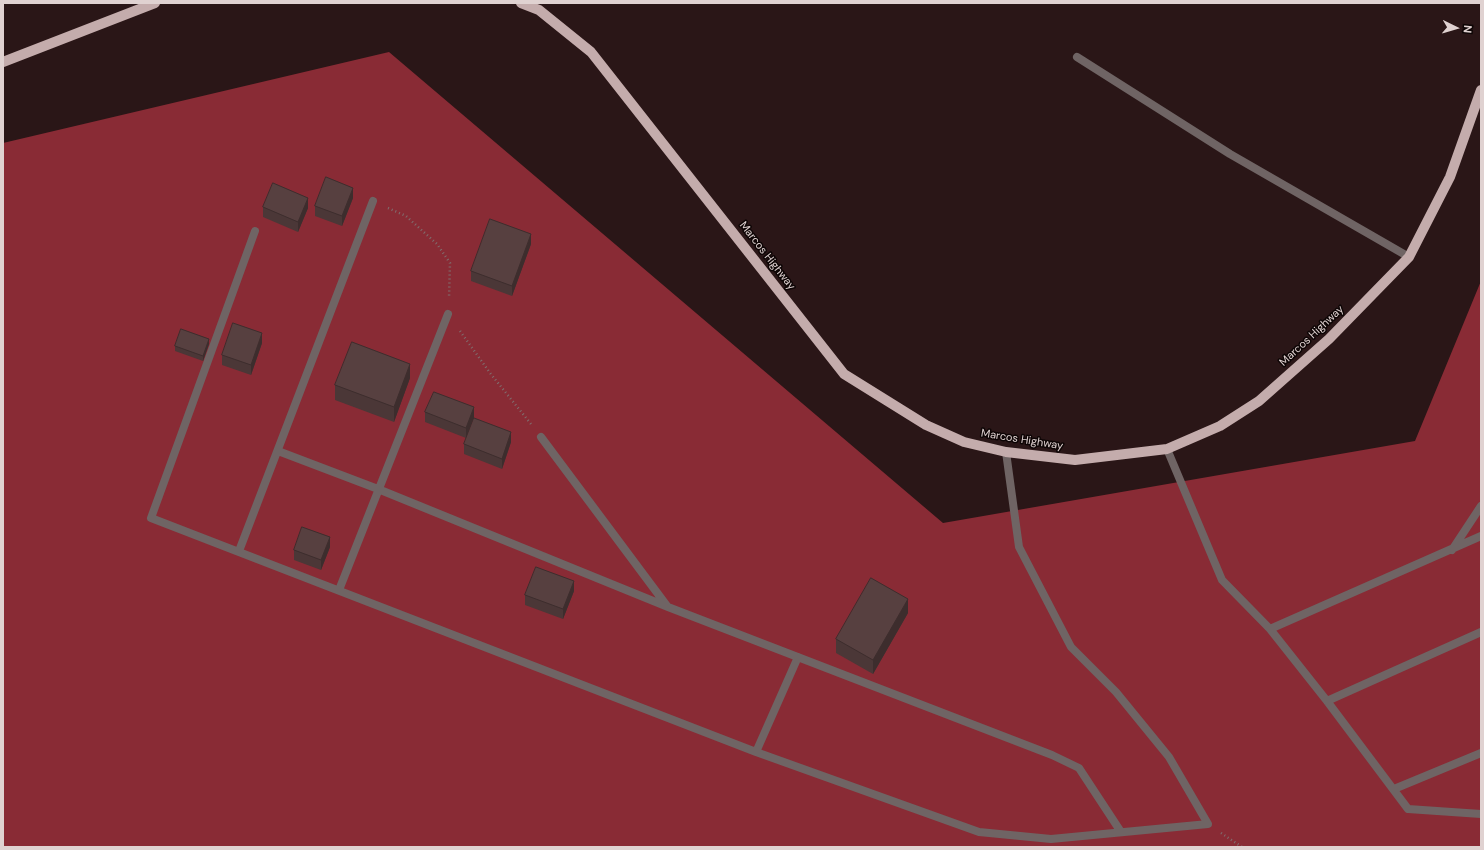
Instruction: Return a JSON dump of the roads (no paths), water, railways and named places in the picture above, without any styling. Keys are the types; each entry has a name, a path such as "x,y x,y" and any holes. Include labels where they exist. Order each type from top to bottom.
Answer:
{"main road":[{"path":"3,62 155,3"},
{"name":"Marcos Highway","path":"521,3 539,10 591,52 844,374 926,425 964,442 1006,452 1075,460 1167,449 1220,426 1259,401 1329,339 1409,257 1450,177 1481,90"}],"street":[{"path":"1077,57 1230,154 1409,257"},
{"path":"239,552 373,201"},
{"path":"255,231 151,518 756,752 979,832 1051,839 1208,824 1169,757 1116,692 1071,647 1019,547 1006,452"},
{"path":"339,590 448,314"},
{"path":"541,437 668,607"},
{"path":"1167,449 1222,580 1270,629 1327,701 1408,809 1481,814"},
{"path":"278,451 378,489 668,607 1052,755 1079,768 1121,832"},
{"path":"1452,550 1481,506"},
{"path":"1270,629 1481,536"},
{"path":"1327,701 1481,632"},
{"path":"756,752 798,657"},
{"path":"1394,789 1481,753"}]}
